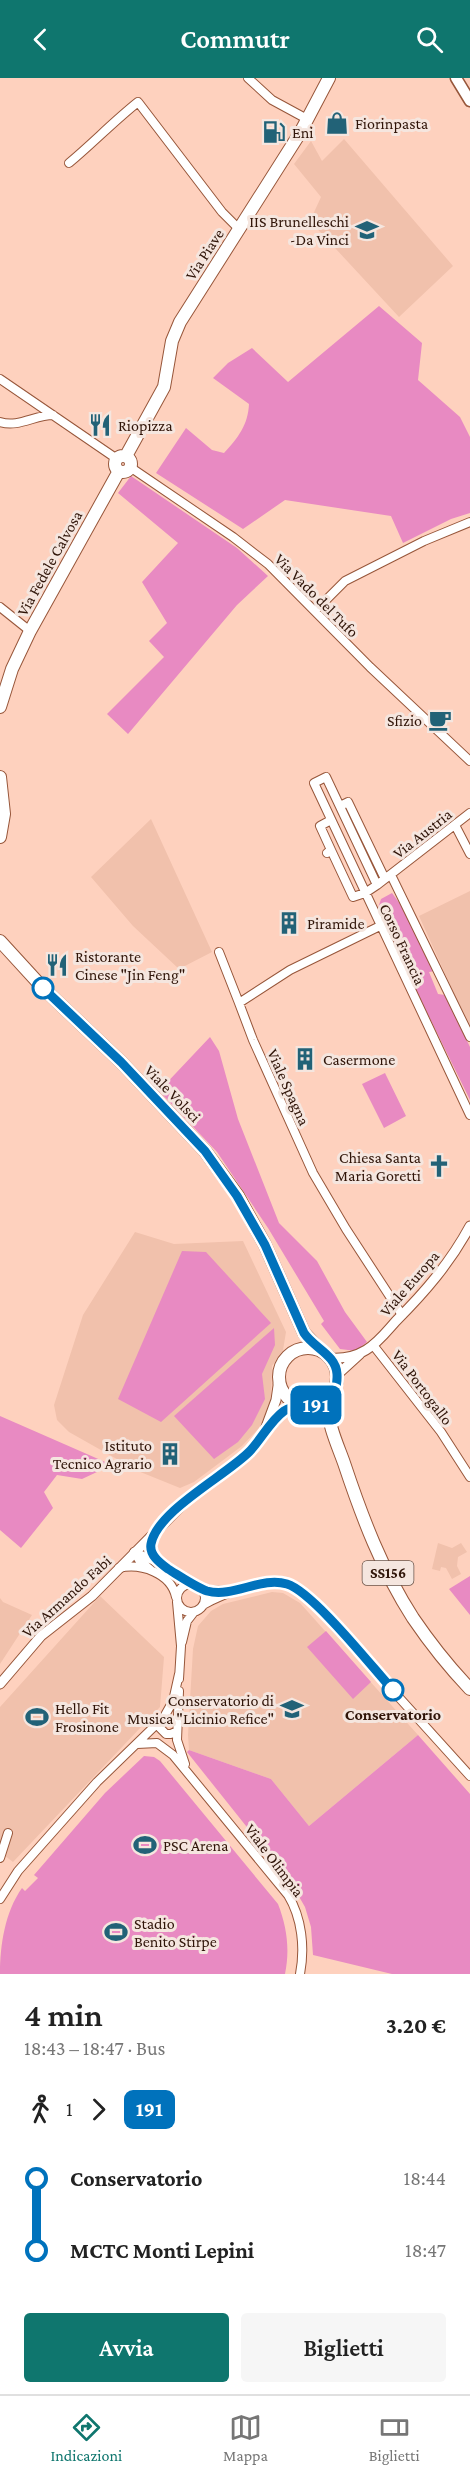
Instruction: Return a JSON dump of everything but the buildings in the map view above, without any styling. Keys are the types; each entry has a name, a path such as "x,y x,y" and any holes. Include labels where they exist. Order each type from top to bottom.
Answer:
{"main road":[{"name":"Via Piave","path":"123,463 164,387 172,341 180,322 240,230 307,119 328,78"},
{"path":"456,78 468,93"},
{"name":"Via Fedele Calvosa","path":"0,707 12,669 30,632 123,463"},
{"path":"0,777 4,814 0,837"},
{"name":"Viale Volsci","path":"1,944 121,1062 205,1151 237,1196 286,1288 297,1320"},
{"path":"297,1320 309,1341 330,1358 337,1375"},
{"path":"279,1379 282,1364 293,1352 297,1320"},
{"path":"293,1352 306,1348 320,1350"},
{"name":"SS156","path":"337,1375 328,1404 336,1440 364,1522 395,1588 433,1647 470,1689"},
{"name":"SS156","path":"279,1379 286,1397 322,1413 336,1440"},
{"path":"308,1406 326,1400 334,1389"}],"street":[{"path":"248,78 272,100 307,119"},
{"path":"69,163 138,102 222,212 240,230"},
{"name":"Via Vado del Tufo","path":"0,379 233,537 268,564 470,760"},
{"path":"0,422 12,424 44,415 54,415"},
{"path":"315,611 345,581 424,541 470,522"},
{"path":"0,607 30,632"},
{"name":"Corso Francia","path":"340,806 326,777 314,783 470,1115"},
{"path":"377,885 340,806 348,802 470,1037"},
{"name":"Via Austria","path":"366,893 470,813"},
{"path":"331,820 320,826 329,851 353,897 366,893"},
{"path":"455,825 470,854"},
{"path":"239,1004 290,970 380,926"},
{"name":"Viale Spagna","path":"219,952 253,1040 313,1173 402,1315"},
{"name":"Viale Europa","path":"362,1352 373,1345 441,1273 470,1226"},
{"name":"Via Portogallo","path":"373,1345 435,1424 470,1477"},
{"path":"330,1358 362,1352"},
{"path":"337,1375 362,1352"},
{"path":"262,1434 276,1400 279,1379"},
{"path":"262,1434 286,1409 308,1406"},
{"name":"Via Armando Fabi","path":"0,1684 41,1636 92,1596 157,1529 207,1484 249,1452 262,1434"},
{"path":"157,1529 150,1547 152,1554 161,1564"},
{"path":"134,1552 161,1564 203,1590 239,1590"},
{"path":"134,1552 139,1560 172,1585 177,1600 186,1611 194,1612 203,1605 239,1590 276,1582 292,1587 310,1599 470,1776"},
{"path":"119,1568 133,1567 156,1573"},
{"path":"177,1600 181,1587 192,1583"},
{"path":"203,1590 205,1598 203,1605"},
{"name":"Viale Olimpia","path":"177,1600 181,1646 177,1731 179,1752 191,1776"},
{"name":"Viale Olimpia","path":"181,1646 188,1621 194,1612"},
{"name":"Viale Olimpia","path":"0,1899 34,1853 97,1782 160,1722 173,1701 179,1674"},
{"path":"160,1722 160,1728 166,1734 177,1731"},
{"name":"Viale Olimpia","path":"137,1744 149,1742 161,1745 173,1755 292,1901 301,1932 300,1974"},
{"path":"0,1858 8,1833"}],"shaded area":[{"path":"344,139 453,266 399,317 310,221 321,197 294,164 311,141 322,161"},
{"path":"379,306 422,343 418,380 460,417 470,437 470,513 451,519 403,543 391,516 285,500 243,529 156,473 186,428 212,450 224,453 238,436 247,418 249,404 213,378 228,363 252,348 288,382"},
{"path":"131,476 237,548 268,576 237,605 128,734 107,714 164,657 149,641 167,623 142,582 178,543 118,493"},
{"path":"151,819 212,952 179,969 133,926 91,877"},
{"path":"470,891 470,1029 419,916"},
{"path":"392,893 409,916 435,971 429,972 438,994 445,995 470,1047 470,1100 377,911 381,899"},
{"path":"210,1037 219,1051 238,1119 279,1223 317,1261 345,1312 367,1342 356,1351 340,1349 321,1324 324,1321 268,1228 217,1152 159,1091"},
{"path":"385,1073 406,1116 384,1128 362,1084"},
{"path":"135,1232 174,1244 243,1241 286,1332 283,1350 272,1366 271,1402 259,1428 242,1446 194,1482 180,1488 138,1471 69,1432 57,1420 54,1405 83,1315"},
{"path":"182,1251 206,1252 271,1323 161,1422 118,1399"},
{"path":"274,1328 275,1345 262,1374 265,1399 252,1425 238,1442 214,1459 174,1416"},
{"path":"0,1416 112,1465 82,1479 57,1475 44,1492 53,1508 21,1548 0,1530"},
{"path":"438,1543 452,1548 461,1543 467,1552 458,1557 457,1566 461,1574 452,1579 446,1568 441,1567 440,1571 432,1569"},
{"path":"470,1576 470,1615 449,1589"},
{"name":"Conservatorio di Musica \"Licinio Refice\"","path":"272,1592 283,1593 300,1603 418,1735 309,1826 271,1779 189,1750 193,1649 198,1626 211,1611 223,1604"},
{"path":"100,1596 164,1657 160,1707 13,1862 0,1852 0,1707"},
{"path":"0,1598 3,1602 32,1615 0,1664"},
{"path":"326,1631 371,1682 353,1699 307,1647"},
{"path":"418,1735 470,1794 470,1974 392,1974 313,1955 311,1927 305,1907 290,1881 187,1752 189,1750 271,1779 309,1826"},
{"name":"PSC Arena","path":"144,1756 154,1757 160,1761 278,1904 287,1939 285,1974 0,1974 5,1929 16,1897 22,1888 25,1891 38,1878 34,1875 105,1793"}],"bus line":[{"name":"191","path":"43,988 121,1062 205,1151 237,1196 265,1245 304,1333 309,1341 330,1358 336,1369 337,1382 331,1395 320,1404 286,1409 262,1434 249,1452 190,1497 157,1529 150,1547 152,1554 161,1564 200,1586 203,1590 217,1592 239,1590 276,1582 298,1590 310,1599 393,1690"}],"place":[{"name":"Fiorinpasta","path":"337,123"},
{"name":"Eni","path":"274,132"},
{"name":"IIS Brunelleschi -Da Vinci","path":"367,230"},
{"name":"Riopizza","path":"100,425"},
{"name":"Sfizio","path":"440,720"},
{"name":"Piramide","path":"289,923"},
{"name":"Ristorante Cinese \"Jin Feng\"","path":"57,965"},
{"name":"Casermone","path":"305,1059"},
{"name":"Chiesa Santa Maria Goretti","path":"439,1166"},
{"name":"Istituto Tecnico Agrario","path":"170,1454"},
{"name":"Conservatorio","path":"393,1690"},
{"name":"Conservatorio di Musica \"Licinio Refice\"","path":"292,1709"},
{"name":"Hello Fit Frosinone","path":"37,1717"},
{"name":"PSC Arena","path":"145,1845"},
{"name":"Stadio Benito Stirpe","path":"116,1932"}]}
